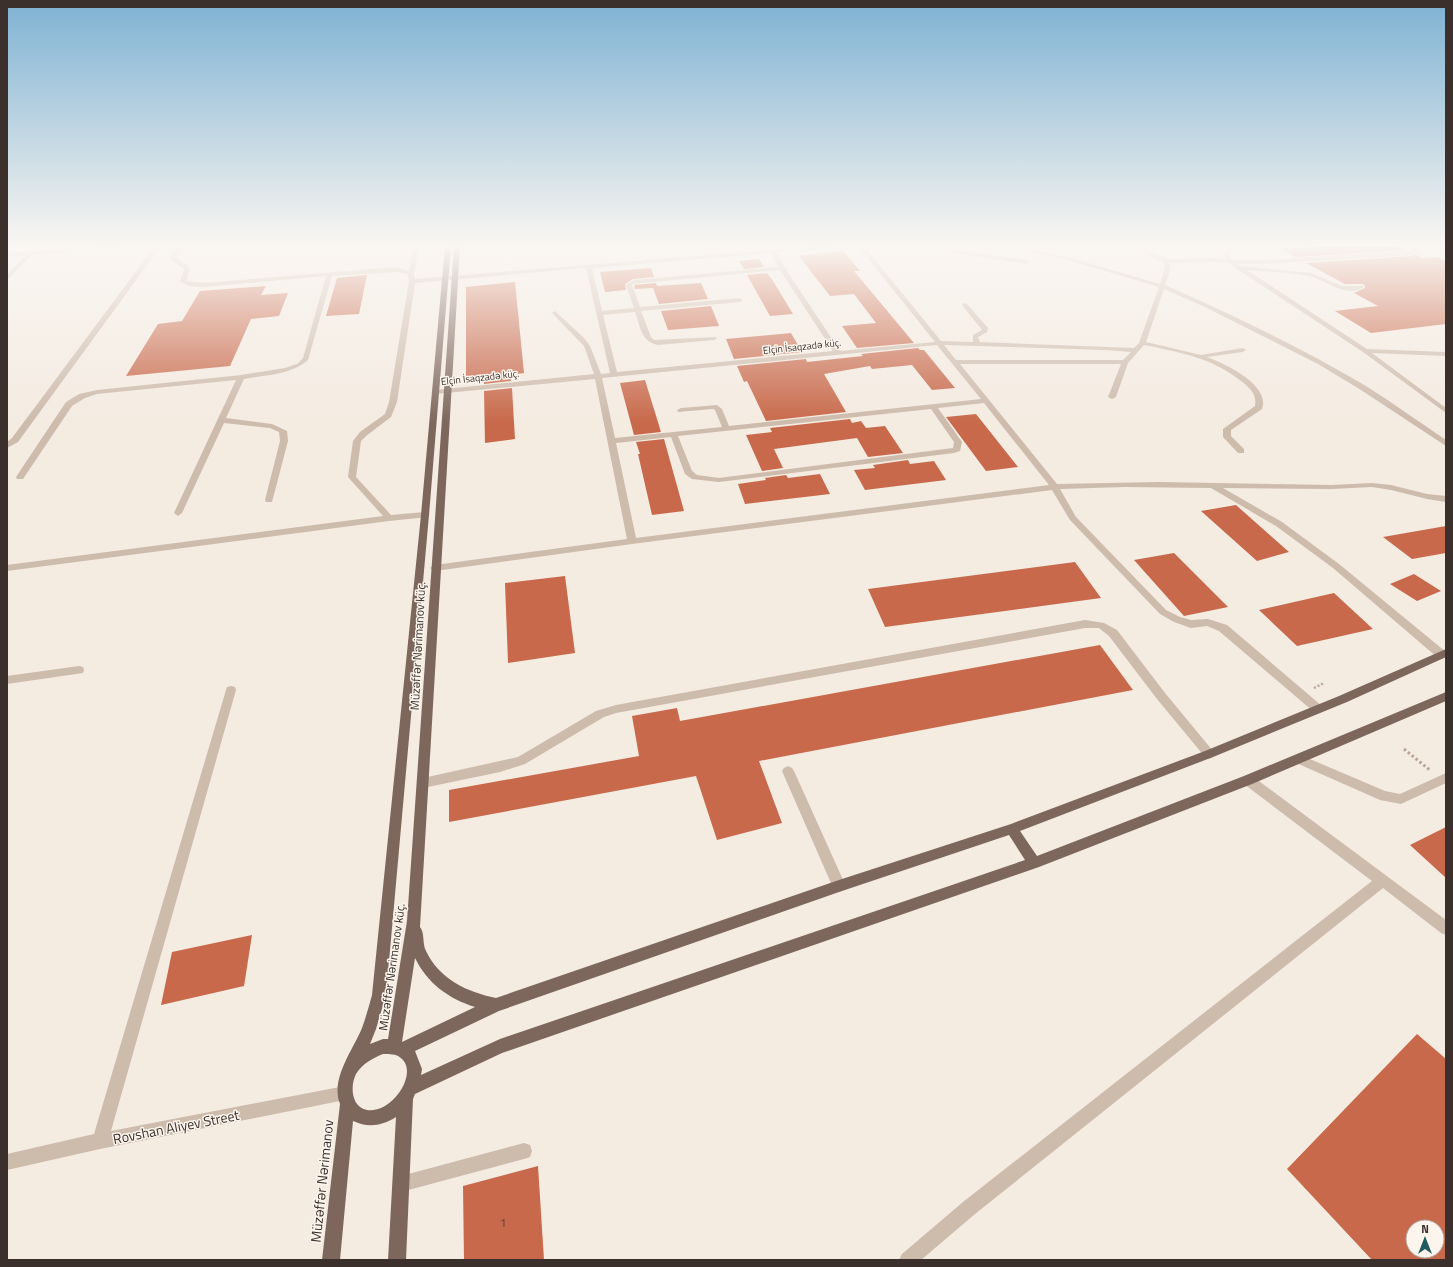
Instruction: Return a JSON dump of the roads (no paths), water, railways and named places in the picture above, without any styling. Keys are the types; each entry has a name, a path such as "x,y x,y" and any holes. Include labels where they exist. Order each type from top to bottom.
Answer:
{"main road":[{"path":"446,305 435,392 379,995 369,1028 346,1082 346,1100 354,1113 363,1118 374,1119 385,1115 396,1108 408,1093 500,1046 1034,863 1248,780 1446,696"},
{"name":"Müzəffər Nərimanov küç.","path":"399,1047 414,921 447,390 449,305"},
{"path":"352,1069 360,1059 371,1051 383,1046 399,1047 496,1005 839,886 1012,829 1209,754 1318,709 1444,654"},
{"path":"1012,829 1034,863"},
{"path":"414,921 418,949 423,960 442,983 471,999 496,1005"},
{"path":"397,1260 408,1093 414,1076 414,1065 410,1056 399,1047"},
{"name":"Müzəffər Nərimanov","path":"331,1260 346,1100"}],"street":[{"path":"7,446 15,440 114,305"},
{"path":"20,477 69,404 82,396 97,392 241,377 286,370 299,365 306,359 321,305"},
{"path":"389,518 352,477 357,441 362,434 388,415 393,402 408,305"},
{"path":"598,305 614,374"},
{"path":"636,305 648,338 652,342 658,343 714,338"},
{"path":"600,313 688,305"},
{"path":"806,305 837,352"},
{"path":"909,305 1055,487 1073,518 1163,612 1177,620 1191,624 1208,622 1223,628 1318,709"},
{"path":"965,305 985,328 985,331 975,336 977,343"},
{"path":"1112,396 1125,362 1142,343 1155,305"},
{"path":"1202,305 1267,336 1364,388 1446,444"},
{"path":"1296,305 1365,351 1446,411"},
{"path":"555,313 582,339 587,346 598,376 610,442 632,541"},
{"name":"Elçin İsaqzadə küç.","path":"435,392 940,343 977,343 1136,350"},
{"path":"1142,343 1200,356 1215,361 1240,375 1258,392 1260,401 1259,407 1227,429 1227,437 1241,451"},
{"path":"1200,356 1243,350"},
{"path":"1365,351 1446,354"},
{"path":"955,362 1125,362"},
{"path":"178,513 241,377"},
{"path":"610,442 985,401"},
{"path":"681,410 714,407 718,409 727,429"},
{"path":"674,435 688,472 694,477 719,480 951,451 957,449 958,442 933,407"},
{"path":"221,420 272,426 283,431 284,441 269,500"},
{"path":"435,568 632,541 1055,487 1091,485 1211,484 1334,487 1373,485 1409,491 1432,499 1446,499"},
{"path":"1211,484 1279,524 1336,566 1444,654"},
{"path":"7,568 389,518 424,515"},
{"path":"423,783 500,768 521,761 600,714 616,709 1086,624 1101,625 1114,633 1161,696 1209,754"},
{"path":"7,680 78,670"},
{"path":"100,1141 231,690"},
{"path":"1298,759 1384,796 1400,799 1444,779"},
{"path":"788,771 839,886"},
{"path":"1248,780 1446,928"},
{"path":"908,1260 969,1208 1383,880"},
{"name":"Rovshan Aliyev Street","path":"7,1162 100,1141 346,1100"},
{"path":"401,1184 524,1151"}]}
